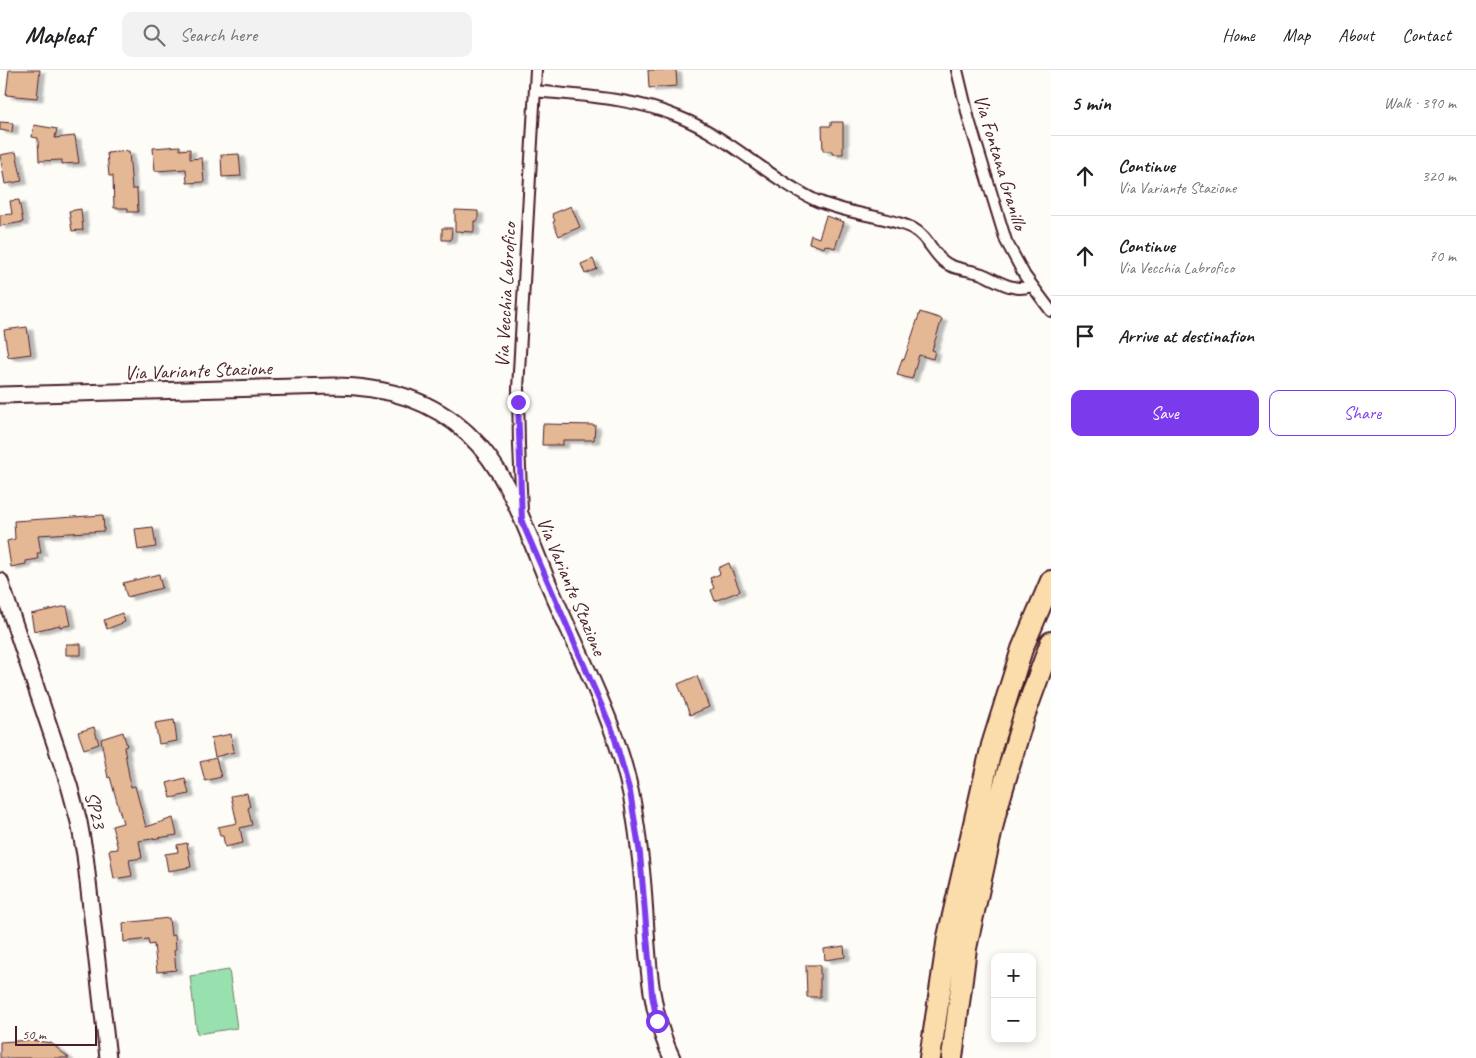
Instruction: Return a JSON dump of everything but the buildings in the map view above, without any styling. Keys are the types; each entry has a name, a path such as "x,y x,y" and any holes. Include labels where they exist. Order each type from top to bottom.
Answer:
{"highway":[{"path":"930,1058 946,945 992,746 1022,650 1051,581"},
{"path":"952,1058 966,948 995,815 1023,719 1051,642"}],"street":[{"name":"Via Vecchia Labrofico","path":"522,522 518,389 536,70"},
{"name":"Via Fontana Granillo","path":"958,70 969,120 1002,232 1013,257 1051,311"},
{"path":"535,91 620,101 648,107 681,118 712,134 815,200 914,229 924,236 942,260 951,266 977,272 1011,287 1023,288 1032,286"},
{"name":"Via Variante Stazione","path":"0,395 344,386 388,391 410,398 439,412 473,439 499,471 510,493 609,723 624,767 633,807 640,854 653,1002 662,1034 672,1058"},
{"name":"SP23","path":"0,581 67,777 80,822 108,1058"}],"green space":[{"path":"229,970 237,1028 197,1034 190,976"}],"route":[{"path":"518,402 522,522 613,732 622,757 630,792 640,854 652,995 657,1021"}]}
